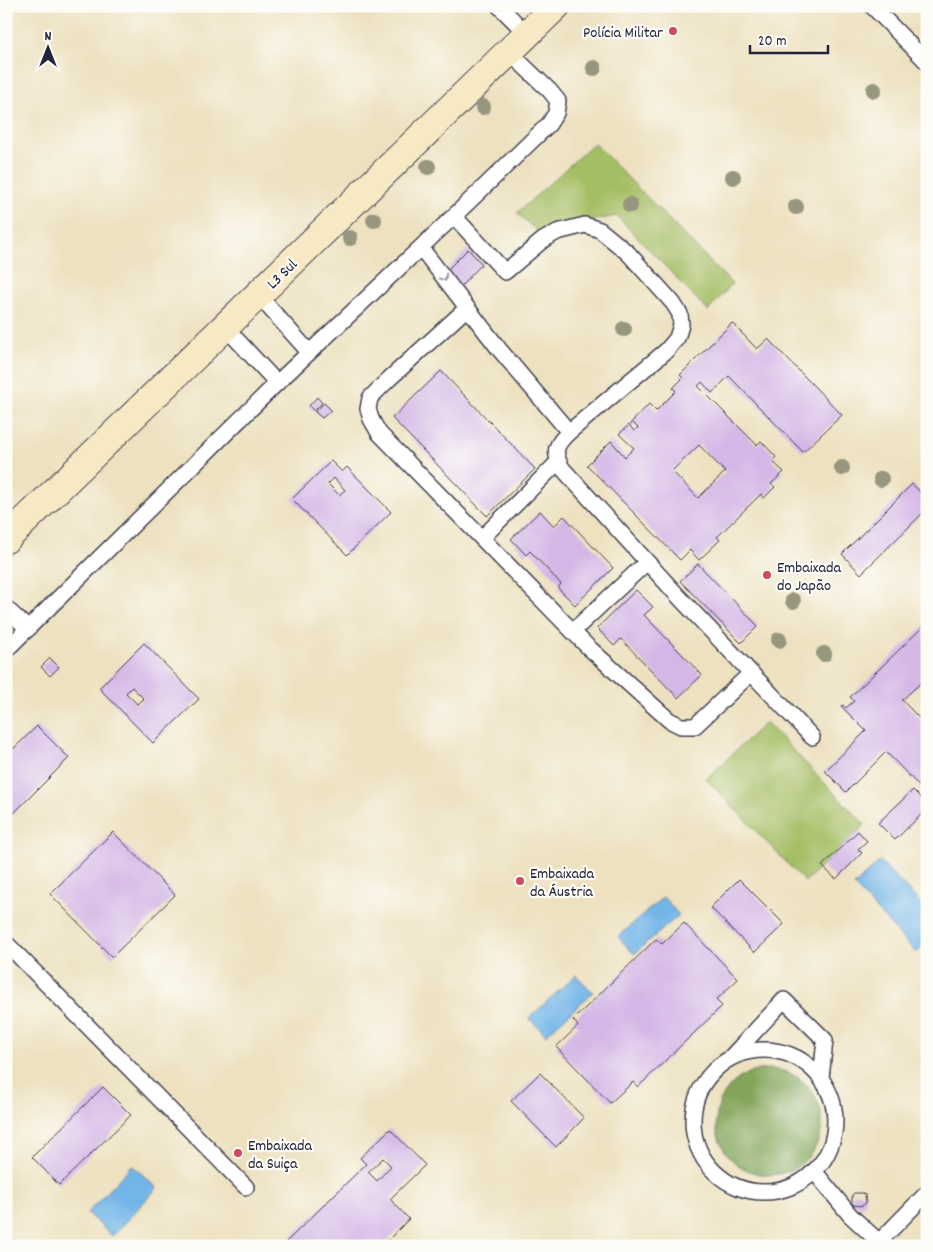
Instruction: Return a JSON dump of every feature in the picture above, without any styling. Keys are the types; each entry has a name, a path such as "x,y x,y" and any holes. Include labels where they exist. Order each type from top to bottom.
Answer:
{"street":[{"name":"L3 Sul","path":"6,539 556,6"}],"lane":[{"path":"6,650 309,352 421,248 549,124 556,113 558,101 518,43 499,6"},
{"path":"872,6 927,62"},
{"path":"454,216 505,272 543,240 557,232 585,225 600,230 628,253 673,303 680,314 681,325 677,338 666,351 568,432 556,448 558,462 679,597 812,737"},
{"path":"421,248 498,350 568,432"},
{"path":"258,295 309,352"},
{"path":"466,309 370,398 368,409 379,433 588,647 669,720 681,726 695,726 751,673"},
{"path":"225,327 277,383"},
{"path":"482,538 558,462"},
{"path":"573,631 647,562"},
{"path":"6,608 28,629"},
{"path":"6,943 246,1187"},
{"path":"728,1060 744,1053 761,1050 778,1051 794,1056 809,1065 821,1078 830,1092 834,1108 835,1126 832,1142 814,1172 800,1182 784,1189 750,1190 734,1185 719,1176 708,1164 699,1149 694,1132 693,1115 696,1099 704,1083 714,1070 728,1060 784,1000 825,1040 821,1078"},
{"path":"814,1172 877,1244 927,1193"}],"green space":[{"path":"594,143 732,284 708,311 617,216 537,231 517,213"},
{"path":"766,722 865,825 805,882 706,779"},
{"path":"769,1069 789,1073 806,1085 818,1102 822,1122 818,1142 806,1159 789,1171 769,1175 749,1171 732,1159 720,1142 716,1122 720,1102 732,1085 749,1073"}],"water":[{"path":"880,861 927,910 927,943 916,953 854,886"},
{"path":"663,897 679,915 634,954 618,937"},
{"path":"576,975 593,992 546,1035 529,1018"},
{"path":"132,1165 157,1188 112,1236 87,1213"}],"building":[{"path":"468,249 482,264 461,286 447,270"},
{"path":"732,323 757,349 768,339 842,415 803,452 729,376 712,393 702,382 698,386 757,445 761,441 776,457 772,461 784,472 771,484 775,487 764,498 761,494 717,537 720,540 699,560 690,550 680,560 587,465 611,441 625,457 634,448 619,434 629,425 634,431 638,428 633,423 630,424 649,404 656,411 676,391 673,388 683,378 680,375","holes":["699,445 725,472 698,498 672,471"]},
{"path":"441,371 535,469 487,516 392,418"},
{"path":"317,397 322,403 314,411 309,406"},
{"path":"324,403 331,410 322,418 315,412"},
{"path":"331,461 342,472 347,467 391,512 347,555 292,499","holes":["334,478 345,490 339,495 328,484"]},
{"path":"912,484 927,498 927,509 861,574 842,554"},
{"path":"540,511 554,526 564,516 613,568 575,605 558,588 561,584 530,551 526,555 511,539"},
{"path":"698,564 758,626 741,643 680,581"},
{"path":"636,590 653,607 644,615 702,675 678,698 621,639 614,646 597,628"},
{"path":"927,623 927,681 925,679 902,700 919,718 927,711 927,794 886,752 846,792 825,771 866,731 841,706 843,705 846,708 854,701 850,697"},
{"path":"144,643 199,699 153,743 99,688","holes":["132,687 144,699 137,704 126,693"]},
{"path":"50,658 59,667 50,676 41,667"},
{"path":"37,726 69,758 6,821 6,756"},
{"path":"913,790 927,804 927,809 895,840 878,823"},
{"path":"858,831 867,841 858,849 862,853 836,879 822,866"},
{"path":"113,832 175,895 112,957 50,894"},
{"path":"739,879 784,924 754,952 711,908"},
{"path":"684,923 738,979 716,1000 722,1006 638,1087 633,1082 610,1103 556,1047 578,1026 573,1020 656,939 662,944"},
{"path":"540,1073 584,1118 556,1147 511,1101"},
{"path":"103,1087 131,1115 59,1185 32,1157"},
{"path":"390,1129 425,1165 390,1199 409,1219 382,1246 282,1246 366,1164 360,1158","holes":["383,1158 391,1166 377,1181 368,1172"]},
{"path":"854,1193 863,1193 866,1203 862,1206 854,1205 852,1203 852,1195"}],"place":[{"name":"Polícia Militar","path":"673,31"},
{"name":"Embaixada do Japão","path":"767,575"},
{"name":"Embaixada da Áustria","path":"520,881"},
{"name":"Embaixada da Suiça","path":"238,1153"}]}
